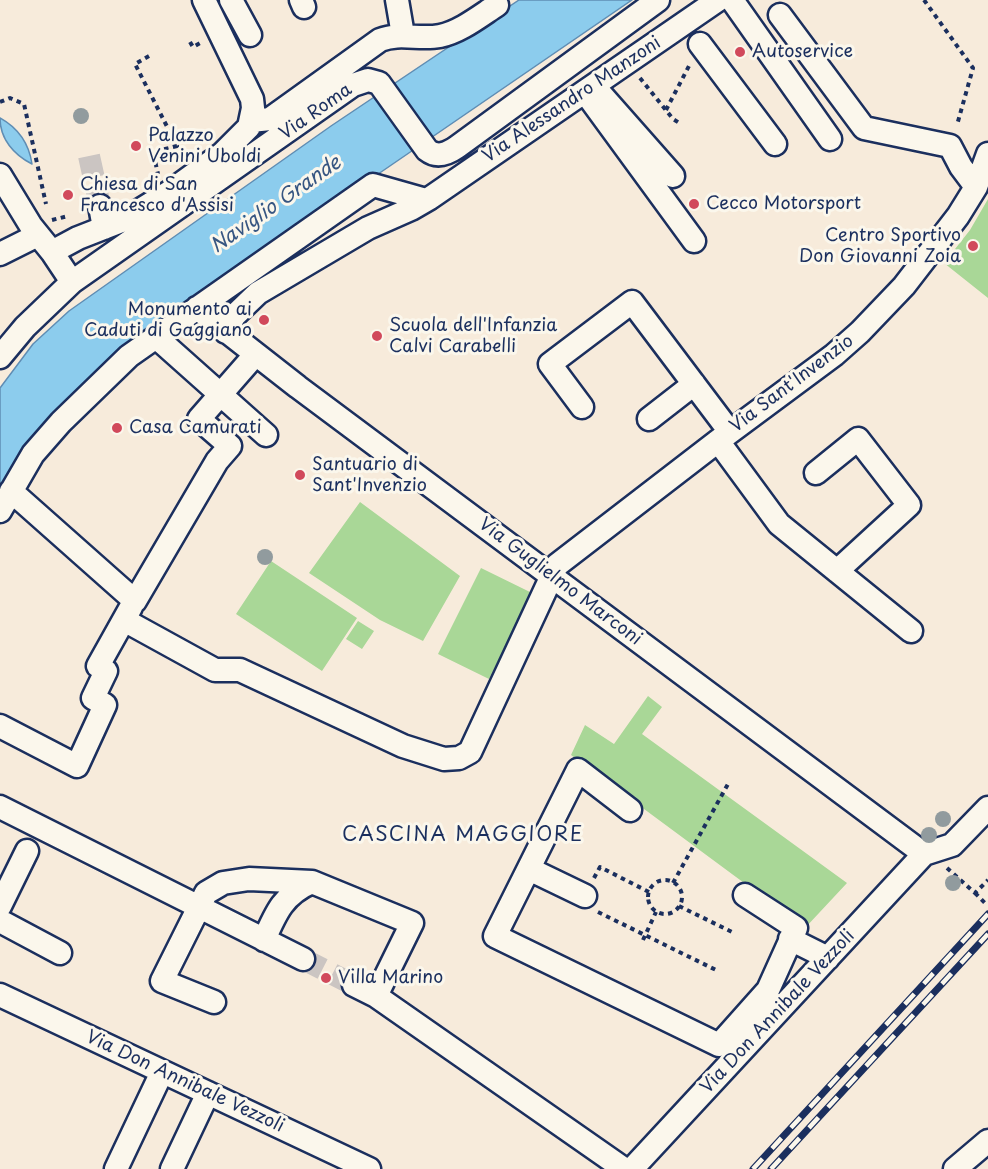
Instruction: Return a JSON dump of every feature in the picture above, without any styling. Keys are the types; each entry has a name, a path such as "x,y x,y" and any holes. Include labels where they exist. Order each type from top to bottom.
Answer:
{"street":[{"path":"204,0 252,99 251,121 270,119 380,40 391,35 424,37 446,34 466,25 497,5"},
{"path":"231,0 250,35"},
{"path":"397,0 403,35"},
{"name":"Via Roma","path":"0,357 25,327 72,282 353,85 368,80 379,83 430,153 445,154 658,0"},
{"name":"Via Alessandro Manzoni","path":"226,332 234,316 258,294 368,228 432,196 718,0"},
{"path":"732,0 830,139"},
{"path":"780,15 864,128 950,146 976,187"},
{"path":"700,44 775,144"},
{"path":"589,89 605,97 673,176"},
{"path":"589,89 694,242"},
{"name":"Via Roma","path":"0,254 46,236 78,238 101,214 124,220 147,207 222,154 244,134 251,121"},
{"name":"Via Sant'Invenzio","path":"5,501 129,610 214,670 240,670 403,746 444,759 459,758 470,752 557,566 861,332 924,262 958,216 976,187 988,154"},
{"path":"0,175 46,236 72,282"},
{"path":"5,501 33,454 61,422 129,356 373,185 432,196"},
{"path":"582,408 549,364 632,302 694,384 779,524 911,631"},
{"name":"Via Guglielmo Marconi","path":"197,308 250,356 298,387 553,575 609,620 924,855"},
{"path":"156,337 266,435"},
{"path":"0,726 77,766 105,705 93,698 106,671 98,666 217,461 230,446 199,419 250,356"},
{"path":"649,418 694,384"},
{"path":"816,473 858,439 909,505 837,571"},
{"path":"630,810 578,770 495,936 719,1045 768,990 796,928 745,895"},
{"path":"0,807 303,959"},
{"path":"924,855 951,845 988,808"},
{"path":"0,906 27,851"},
{"name":"Via Don Annibale Vezzoli","path":"632,1169 924,855"},
{"path":"529,869 585,896"},
{"path":"214,1002 162,981 207,893 223,883 249,879 312,882 412,923 376,996"},
{"path":"264,940 282,904 296,889 312,882"},
{"path":"0,921 60,953"},
{"path":"790,939 828,958"},
{"path":"354,985 376,996 624,1169"},
{"name":"Via Don Annibale Vezzoli","path":"0,995 369,1169"},
{"path":"116,1169 162,1072"},
{"path":"172,1169 208,1094"},
{"path":"955,1169 988,1142"}],"path":[{"path":"924,0 974,68 955,135"},
{"path":"190,42 193,47 203,41"},
{"path":"149,56 135,64 177,146 153,152 160,181"},
{"path":"635,72 673,119 681,124"},
{"path":"0,102 10,98 24,104 47,209"},
{"path":"46,236 101,214"},
{"path":"673,883 728,784"},
{"path":"924,855 945,866 987,905"},
{"path":"601,868 649,892"},
{"path":"975,893 988,880"},
{"path":"666,881 673,883 681,893 679,906 669,914 656,912 648,900 652,886 666,881"},
{"path":"585,896 579,908 596,912 644,938 716,970"},
{"path":"679,906 734,933"},
{"path":"644,938 656,912"}],"green space":[{"name":"Centro Sportivo Don Giovanni Zoia","path":"988,199 988,298 944,263 970,230"},
{"path":"360,502 460,576 423,641 380,620 309,573"},
{"path":"271,561 357,618 322,671 236,614"},
{"path":"481,568 532,593 489,679 438,654"},
{"path":"358,621 374,631 362,649 346,639"},
{"path":"648,696 662,707 642,734 847,883 805,928 571,755 585,725 614,744"}],"water":[{"name":"Naviglio Grande","path":"519,0 632,0 368,181 126,353 0,495 0,388 33,344 69,311 331,126"},
{"path":"0,118 22,137 32,164 19,156 9,145 2,133"}],"tunnel":[{"path":"89,156 100,206"},
{"path":"303,959 354,985"}],"railway":[{"path":"753,1169 988,914"},
{"path":"771,1169 988,934"}],"place":[{"name":"Autoservice","path":"740,52"},
{"name":"Palazzo Venini Uboldi","path":"136,146"},
{"name":"Chiesa di San Francesco d'Assisi","path":"68,195"},
{"name":"Cecco Motorsport","path":"694,204"},
{"name":"Centro Sportivo Don Giovanni Zoia","path":"973,246"},
{"name":"Monumento ai Caduti di Gaggiano","path":"264,320"},
{"name":"Scuola dell'Infanzia Calvi Carabelli","path":"377,336"},
{"name":"Casa Camurati","path":"117,428"},
{"name":"Santuario di Sant'Invenzio","path":"300,475"},
{"name":"Villa Marino","path":"326,978"}],"district":[{"name":"CASCINA MAGGIORE","path":"463,835"}]}
